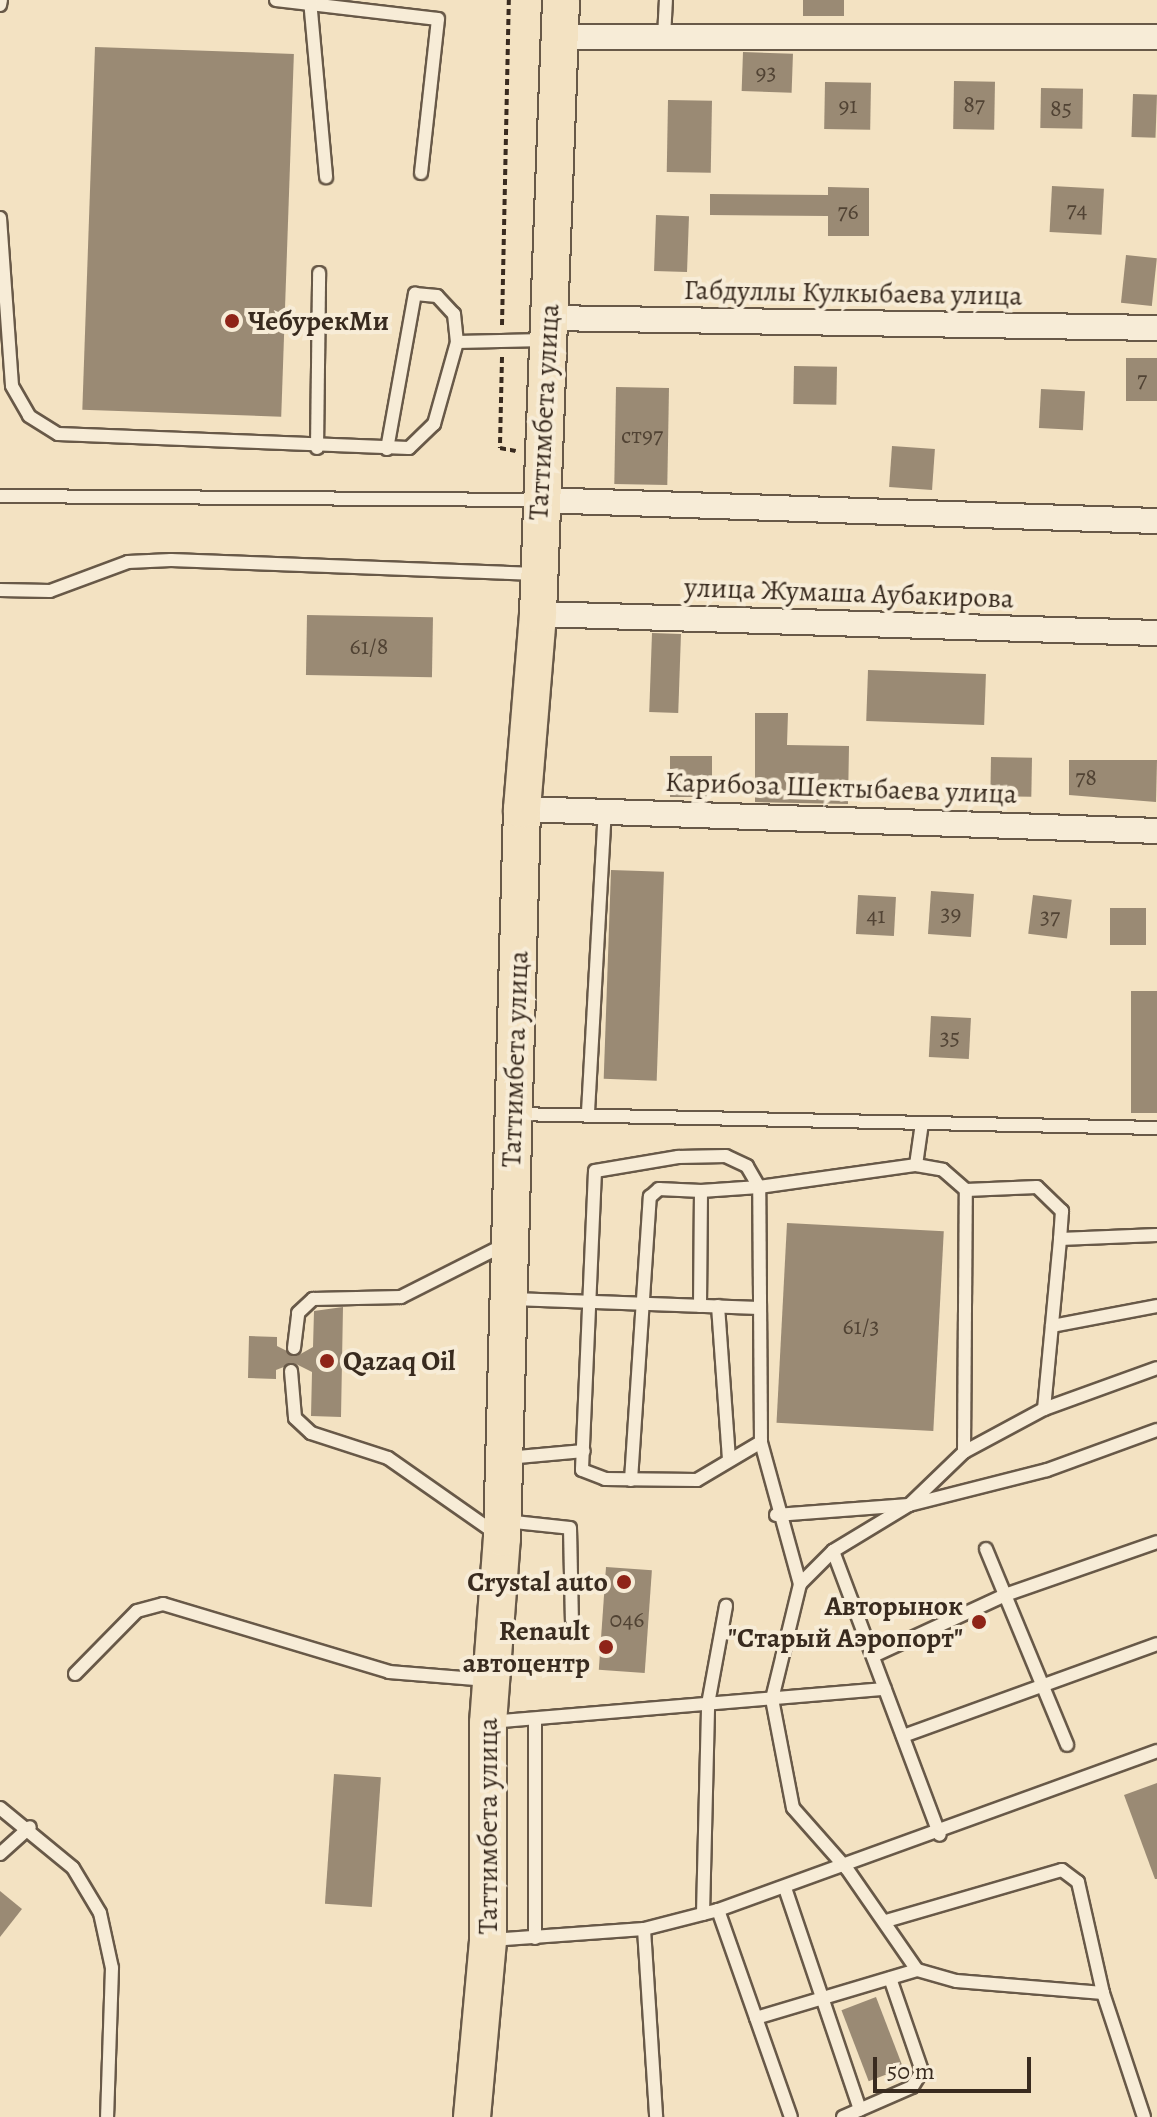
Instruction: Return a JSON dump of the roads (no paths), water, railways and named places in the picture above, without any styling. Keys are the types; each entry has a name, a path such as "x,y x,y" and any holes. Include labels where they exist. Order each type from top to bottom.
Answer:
{"main road":[{"name":"Таттимбета улица","path":"472,2117 488,1940 488,1723 502,1529 505,1299 510,1242 522,809 538,614 539,500 561,0"}],"street":[{"path":"559,37 1157,37"},
{"name":"Габдуллы Кулкыбаева улица","path":"548,329 1157,328"},
{"path":"539,500 1157,521"},
{"name":"улица Жумаша Аубакирова","path":"538,614 1157,633"},
{"name":"Карибоза Шектыбаева улица","path":"522,809 605,808 1157,831"}],"lane":[{"path":"276,0 310,0 438,19 421,173"},
{"path":"310,0 326,177"},
{"path":"664,37 666,0"},
{"path":"0,218 12,386 29,416 58,434 317,448 387,449 418,444 434,424 457,342 454,314 437,296 415,294 387,449"},
{"path":"317,448 319,273"},
{"path":"457,342 502,341 548,329"},
{"path":"0,496 539,500"},
{"path":"0,590 50,591 128,562 171,560 537,574"},
{"path":"588,1112 605,808"},
{"path":"512,1114 588,1112 1157,1128"},
{"path":"916,1165 922,1123"},
{"path":"761,1442 697,1480 587,1476 584,1451 586,1302 595,1171 617,1161 726,1156 747,1166 759,1187 761,1442 776,1515 800,1584"},
{"path":"631,1480 638,1304 653,1191 759,1187 916,1165 943,1170 966,1190 1037,1187 1062,1211 1044,1409"},
{"path":"964,1452 966,1190"},
{"path":"700,1306 701,1191"},
{"path":"1060,1239 1157,1235"},
{"path":"294,1348 298,1313 313,1299 372,1303 401,1297 510,1242"},
{"path":"505,1299 760,1308"},
{"path":"718,1306 729,1459"},
{"path":"1052,1326 1157,1306"},
{"path":"917,1970 886,1921 847,1869 793,1808 772,1699 800,1584 833,1551 909,1505 964,1452 1044,1409 1157,1368"},
{"path":"291,1371 295,1418 311,1433 388,1458 502,1529 570,1528 572,1620"},
{"path":"776,1515 909,1505 1047,1470 1157,1430"},
{"path":"503,1458 584,1451"},
{"path":"873,1656 1005,1595 1157,1542"},
{"path":"986,1549 1067,1745"},
{"path":"833,1551 940,1835"},
{"path":"75,1674 137,1611 163,1604 389,1672 491,1681"},
{"path":"703,1914 708,1704 726,1606"},
{"path":"903,1736 1157,1644"},
{"path":"488,1723 885,1689"},
{"path":"535,1719 535,1938"},
{"path":"488,1940 644,1929 718,1910 847,1869 1157,1751"},
{"path":"0,1808 30,1827 73,1868 100,1913 112,1968 107,2117"},
{"path":"0,1854 30,1827"},
{"path":"886,1921 1062,1870 1078,1882 1103,1993 1144,2117"},
{"path":"785,1888 860,2110"},
{"path":"718,1910 791,2117"},
{"path":"644,1929 656,2117"},
{"path":"756,2018 917,1970 956,1981 1103,1993"},
{"path":"843,2117 912,2087 922,2071 890,1978"}],"place":[{"name":"ЧебурекМи","path":"232,321"},
{"name":"Qazaq Oil","path":"327,1361"},
{"name":"Crystal auto","path":"624,1582"},
{"name":"Авторынок \"Старый Аэропорт\"","path":"979,1622"},
{"name":"Renault автоцентр","path":"606,1647"}]}
